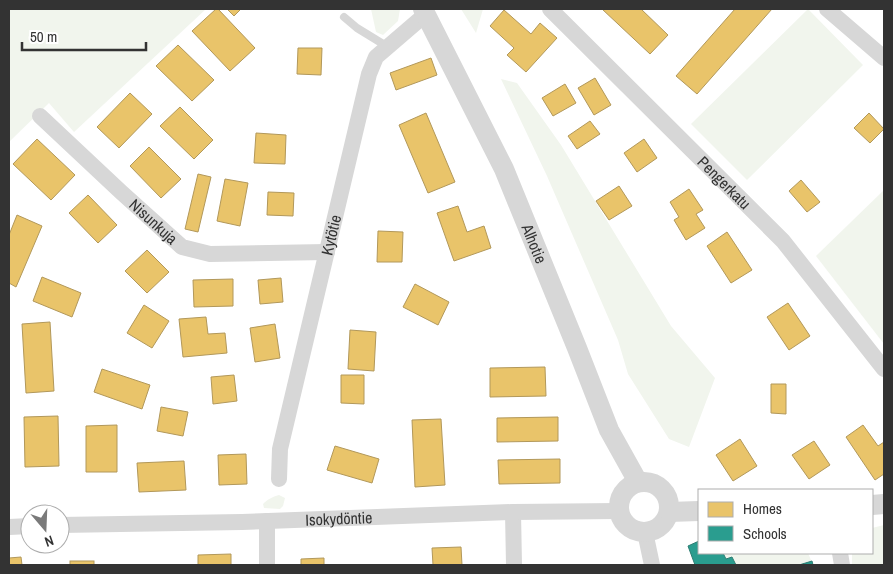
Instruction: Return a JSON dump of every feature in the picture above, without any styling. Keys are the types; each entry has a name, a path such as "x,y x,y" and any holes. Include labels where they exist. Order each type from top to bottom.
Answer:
{"street":[{"name":"Pengerkatu","path":"550,9 783,241 884,369"},
{"path":"827,9 884,58"},
{"name":"Kytötie","path":"279,479 280,449 369,74 376,57 425,11"},
{"name":"Alhotie","path":"425,11 504,169 609,430 638,482"},
{"name":"Nisunkuja","path":"40,116 120,192 182,247 210,254 327,252"},
{"path":"638,482 647,482 661,488 668,499 669,512 666,519 660,527 645,532 637,532 629,528 618,511 622,493 638,482"},
{"path":"669,512 698,510"},
{"name":"Isokydöntie","path":"70,525 267,521 513,512 618,511"},
{"path":"513,512 514,565"},
{"path":"267,521 267,565"},
{"path":"645,532 652,565"}],"lane":[{"path":"344,17 388,47"}],"shaded area":[{"path":"9,9 206,9 74,132 49,103 9,142"},
{"path":"371,9 400,9 398,21 383,35 376,32"},
{"path":"461,9 483,9 476,33"},
{"path":"808,9 863,65 747,180 691,124"},
{"path":"501,79 517,83 561,145 671,326 715,378 689,447 669,439 628,374 618,340 547,176"},
{"path":"884,190 884,344 816,256"},
{"path":"279,495 285,498 280,509 264,508 263,504 265,502"},
{"path":"884,525 884,565 852,565 852,554 873,554 873,528"},
{"path":"724,554 808,554 813,565 736,565 732,557 726,559"}],"building: Homes":[{"path":"216,9 255,48 230,71 192,31"},
{"path":"227,9 241,9 234,16"},
{"path":"602,9 641,9 668,35 650,54"},
{"path":"735,9 772,9 697,94 676,76"},
{"path":"504,10 531,34 540,23 557,38 526,72 507,55 514,48 490,26"},
{"path":"178,45 214,80 192,101 156,66"},
{"path":"298,48 322,48 321,75 297,74"},
{"path":"431,58 437,75 396,90 390,73"},
{"path":"595,78 611,105 594,115 578,88"},
{"path":"565,84 576,103 553,116 542,98"},
{"path":"130,93 152,114 119,148 97,127"},
{"path":"180,107 213,140 194,159 160,126"},
{"path":"426,113 455,182 428,193 399,125"},
{"path":"869,113 884,129 870,143 854,128"},
{"path":"590,121 600,134 577,149 568,136"},
{"path":"256,133 286,135 285,164 254,163"},
{"path":"37,139 75,175 51,200 13,164"},
{"path":"644,139 657,158 637,172 624,153"},
{"path":"149,147 181,179 161,198 130,166"},
{"path":"198,174 211,177 198,232 185,229"},
{"path":"225,179 248,183 240,226 217,221"},
{"path":"801,180 820,202 807,212 789,191"},
{"path":"619,186 632,206 609,220 596,201"},
{"path":"689,189 703,210 696,214 705,228 686,240 674,220 679,217 670,202"},
{"path":"268,192 294,193 293,216 267,215"},
{"path":"88,195 117,225 98,243 69,213"},
{"path":"458,206 467,232 484,226 491,248 454,261 437,213"},
{"path":"17,215 42,226 16,287 9,283 9,235"},
{"path":"378,231 403,232 402,262 377,262"},
{"path":"727,232 752,270 731,283 707,246"},
{"path":"147,250 169,272 147,293 125,271"},
{"path":"42,277 81,293 72,317 33,301"},
{"path":"281,278 283,302 260,304 258,280"},
{"path":"233,279 233,306 194,307 193,280"},
{"path":"415,284 449,302 438,325 403,307"},
{"path":"788,303 810,336 789,350 767,317"},
{"path":"144,305 169,321 152,348 127,333"},
{"path":"206,317 208,334 225,333 227,353 183,357 179,319"},
{"path":"50,322 54,391 26,393 22,324"},
{"path":"275,324 280,358 255,362 250,328"},
{"path":"350,330 376,332 374,371 348,369"},
{"path":"545,367 546,396 490,397 490,368"},
{"path":"102,369 150,385 142,409 94,392"},
{"path":"234,375 237,401 213,404 211,377"},
{"path":"341,375 364,375 364,404 341,403"},
{"path":"771,384 786,384 786,414 771,413"},
{"path":"161,407 188,412 183,436 157,431"},
{"path":"58,416 59,466 25,467 24,417"},
{"path":"558,417 558,441 497,442 497,418"},
{"path":"441,419 445,485 415,487 412,420"},
{"path":"117,425 117,472 86,472 86,426"},
{"path":"863,425 878,446 884,442 884,474 875,480 846,437"},
{"path":"740,439 757,466 733,481 716,455"},
{"path":"814,441 830,465 809,479 792,455"},
{"path":"335,446 379,459 372,483 327,470"},
{"path":"246,454 247,484 219,485 218,455"},
{"path":"560,459 560,483 499,484 498,460"},
{"path":"184,461 186,490 139,492 137,463"},
{"path":"461,547 462,565 433,565 432,548"},
{"path":"231,554 231,565 198,565 198,555"},
{"path":"21,557 22,565 9,565 9,558"},
{"path":"324,558 324,565 301,565 301,559"},
{"path":"70,561 94,561 94,565 70,565"}],"building: Schools":[{"path":"698,541 698,554 724,554 726,559 732,557 736,565 695,565 688,546"},
{"path":"812,561 813,565 799,565"}]}
